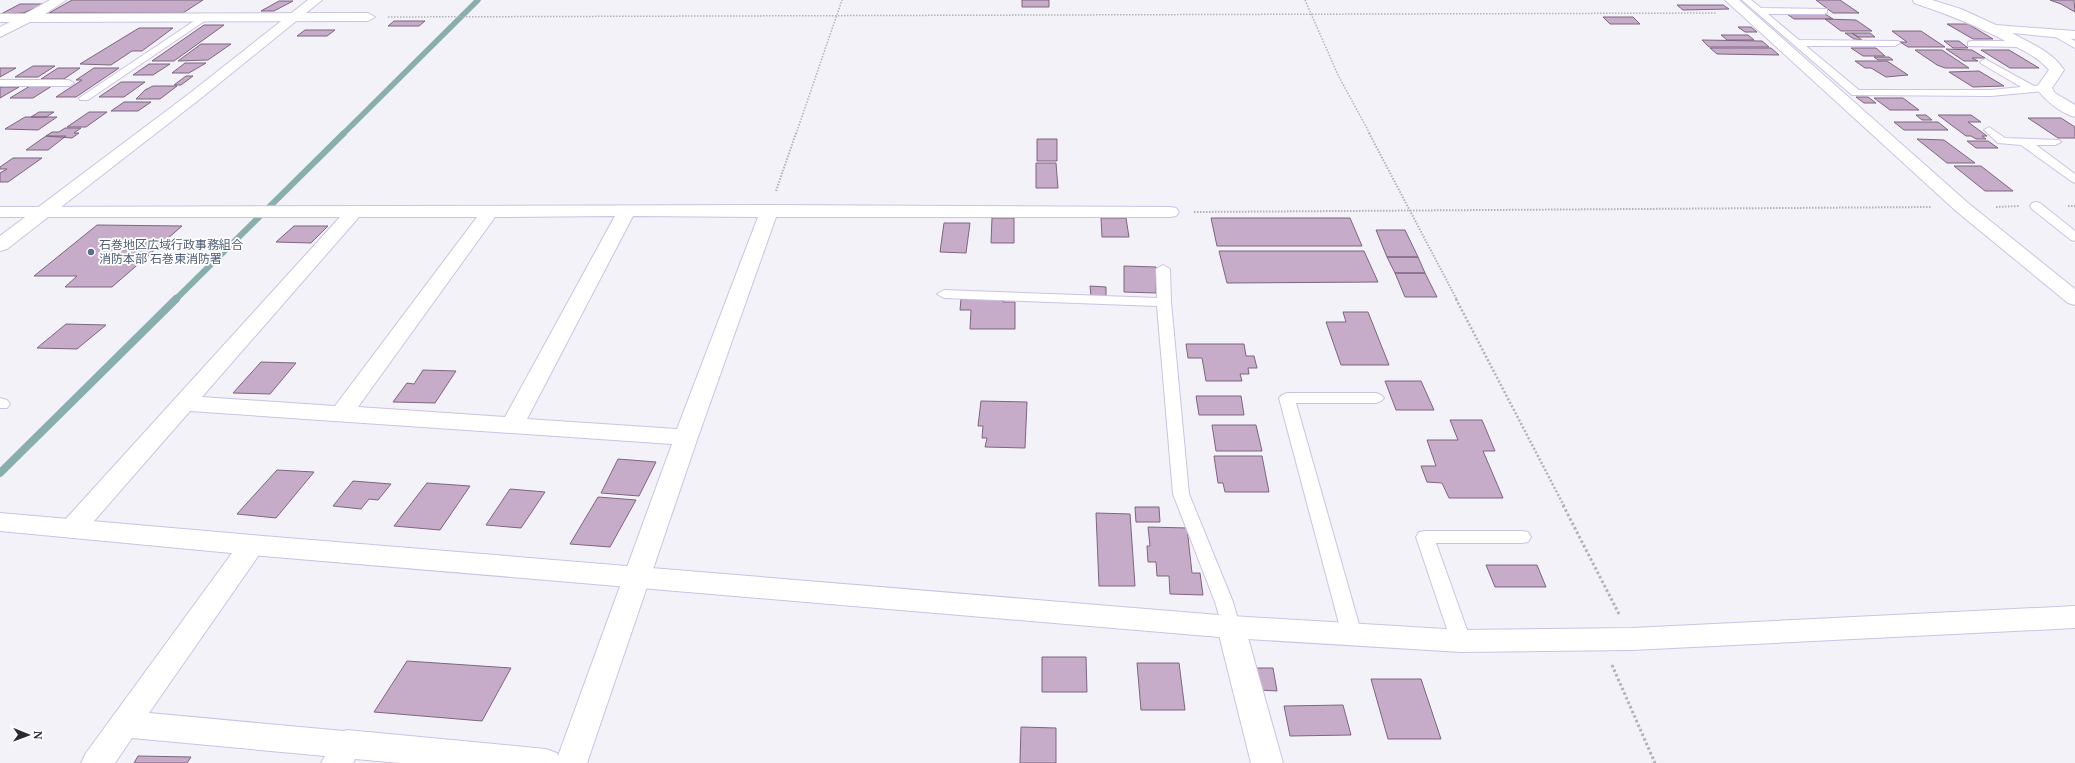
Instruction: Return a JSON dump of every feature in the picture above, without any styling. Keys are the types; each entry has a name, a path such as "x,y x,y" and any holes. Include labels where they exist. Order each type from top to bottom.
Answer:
{"street":[{"path":"0,33 60,0"},
{"path":"0,245 195,96 292,17 316,0"},
{"path":"1731,0 1751,8 1962,207 2075,299"},
{"path":"1919,0 1956,12 1988,26 2044,56 2057,70 2038,88 2075,112"},
{"path":"0,18 368,17"},
{"path":"1988,26 2075,35"},
{"path":"512,425 627,210"},
{"path":"571,763 686,437 769,210"},
{"path":"0,212 769,210 1170,212"},
{"path":"342,413 490,211"},
{"path":"72,529 354,212"},
{"path":"184,403 686,437"},
{"path":"0,522 637,578 1231,627 1461,641 1632,639 2075,617"},
{"path":"97,763 252,545"},
{"path":"1231,627 1267,763"},
{"path":"126,724 342,753 546,763"}],"lane":[{"path":"1751,8 1824,11"},
{"path":"1751,8 1797,42 1856,93 1991,93 2038,88"},
{"path":"84,98 202,18"},
{"path":"2055,33 2075,45"},
{"path":"1797,42 1895,43"},
{"path":"1971,44 2021,44"},
{"path":"1985,62 2038,88"},
{"path":"0,83 69,83"},
{"path":"1989,130 2002,141 2055,142"},
{"path":"2023,141 2075,179"},
{"path":"2036,206 2075,237"},
{"path":"1163,269 1164,302 1181,494 1224,602 1231,627"},
{"path":"944,294 1164,302"},
{"path":"1352,635 1287,398 1376,398"},
{"path":"1461,641 1425,537 1522,537"}],"path":[{"path":"769,210 842,0"},
{"path":"1305,0 1338,75 1632,639"},
{"path":"368,17 1312,14 1751,8"},
{"path":"1170,212 1409,209 2075,206"},
{"path":"1601,639 1655,763"}],"building":[{"path":"72,0 203,0 183,13 49,13"},
{"path":"1022,0 1049,0 1049,7 1022,7"},
{"path":"1816,0 1840,0 1859,13 1833,13"},
{"path":"2050,0 2074,0 2075,12 2061,4"},
{"path":"279,1 293,1 274,11 261,11"},
{"path":"20,4 45,4 23,13 1,14"},
{"path":"1677,5 1723,5 1729,9 1683,10"},
{"path":"1787,14 1825,14 1833,19 1794,19"},
{"path":"1603,17 1633,17 1640,24 1610,24"},
{"path":"1825,19 1856,20 1872,31 1841,31"},
{"path":"394,21 425,21 419,26 388,26"},
{"path":"1947,24 1968,24 1993,39 1973,39"},
{"path":"204,25 224,25 174,61 152,61"},
{"path":"1738,27 1751,27 1757,32 1745,32"},
{"path":"139,28 173,28 142,51 132,51 111,65 80,64"},
{"path":"305,30 335,30 327,36 297,36"},
{"path":"1892,31 1921,31 1945,47 1908,47 1900,42 1907,42"},
{"path":"1845,33 1852,33 1862,40 1854,39"},
{"path":"1852,33 1870,33 1875,37 1858,37"},
{"path":"1721,35 1748,35 1754,40 1727,40"},
{"path":"1702,40 1762,41 1769,47 1709,47"},
{"path":"1944,41 1959,41 1968,48 1953,48"},
{"path":"201,44 231,44 208,60 178,61"},
{"path":"1710,48 1771,48 1779,55 1717,54"},
{"path":"1851,48 1876,48 1885,56 1863,56"},
{"path":"1946,49 1972,50 1985,58 1972,58 1978,61 1964,61"},
{"path":"1915,50 1942,50 1969,68 1945,68 1937,65"},
{"path":"1981,50 2009,50 2039,68 2010,68"},
{"path":"1874,57 1889,57 1893,60 1878,60"},
{"path":"1855,61 1887,61 1908,75 1886,77 1871,68 1865,68"},
{"path":"185,63 206,63 189,73 172,73"},
{"path":"149,64 170,64 153,75 133,75"},
{"path":"33,66 55,66 38,77 15,77"},
{"path":"0,68 16,68 0,77"},
{"path":"58,68 80,68 64,79 41,79"},
{"path":"94,68 119,68 76,97 56,97 82,80 76,80"},
{"path":"1979,71 2004,86 1973,87 1949,72"},
{"path":"186,76 193,76 181,85 174,85"},
{"path":"121,82 145,82 124,97 99,97"},
{"path":"30,86 52,86 33,98 10,98"},
{"path":"153,86 177,86 160,99 136,99 145,90"},
{"path":"0,87 19,87 0,98"},
{"path":"1856,97 1868,97 1876,103 1864,103"},
{"path":"1874,98 1903,98 1919,110 1890,110"},
{"path":"124,102 151,102 138,111 111,111"},
{"path":"39,112 54,112 46,117 31,117"},
{"path":"89,112 107,112 86,127 67,127"},
{"path":"1916,115 1926,115 1932,120 1922,120"},
{"path":"1938,115 1971,115 1981,122 1968,122 1987,136 1982,136 1986,139 1976,139 1971,136 1966,136"},
{"path":"25,117 57,117 38,130 5,129"},
{"path":"2028,118 2061,118 2075,127 2075,138 2058,138"},
{"path":"1894,122 1938,122 1948,130 1904,130"},
{"path":"65,128 81,128 74,133 79,133 72,138 46,136 52,132 59,132"},
{"path":"46,136 66,136 48,150 26,150"},
{"path":"1037,139 1057,139 1057,161 1037,161"},
{"path":"1917,139 1944,140 1975,163 1947,163"},
{"path":"1967,141 1988,141 1998,148 1976,148"},
{"path":"13,158 42,158 8,182 0,182 0,173 7,169 0,169 0,167"},
{"path":"1036,163 1056,163 1058,188 1036,188"},
{"path":"1954,166 1981,166 2013,191 1985,191"},
{"path":"992,218 1014,218 1014,243 991,243"},
{"path":"1101,218 1126,218 1129,237 1102,237"},
{"path":"1211,218 1350,218 1362,246 1217,246"},
{"path":"944,223 970,223 966,253 940,252"},
{"path":"97,225 182,226 112,287 65,287 77,276 34,276"},
{"path":"294,226 328,226 311,243 276,242"},
{"path":"1376,230 1405,230 1418,257 1387,257"},
{"path":"1219,251 1364,251 1378,282 1227,283"},
{"path":"1387,257 1418,257 1425,273 1395,273"},
{"path":"1124,266 1156,267 1156,293 1124,292"},
{"path":"1395,273 1425,273 1437,297 1405,297"},
{"path":"1090,286 1106,287 1106,296 1091,296"},
{"path":"961,299 1003,299 1003,302 1015,302 1015,329 970,329 971,310 960,310"},
{"path":"1343,312 1368,312 1389,365 1341,365 1326,322 1346,322"},
{"path":"66,324 106,325 77,349 37,348"},
{"path":"1186,344 1244,344 1246,356 1254,356 1257,368 1248,368 1249,374 1240,374 1242,381 1206,381 1202,358 1188,358"},
{"path":"261,362 296,363 270,394 233,393"},
{"path":"423,370 456,371 435,403 393,402 407,383 414,384"},
{"path":"1385,381 1421,381 1434,410 1396,410"},
{"path":"1196,396 1241,396 1244,415 1199,415"},
{"path":"981,401 1027,402 1025,448 985,447 987,438 982,438 983,426 978,426"},
{"path":"1450,420 1482,420 1495,451 1483,451 1503,498 1449,498 1442,483 1427,482 1421,466 1436,466 1427,440 1458,440"},
{"path":"1212,425 1256,425 1262,451 1216,451"},
{"path":"1214,456 1262,456 1269,492 1225,492 1223,483 1218,483"},
{"path":"618,459 656,462 639,496 601,493"},
{"path":"277,470 314,472 276,518 237,514"},
{"path":"353,481 391,484 378,500 369,499 361,509 333,506"},
{"path":"427,483 470,486 440,530 394,526"},
{"path":"510,489 545,492 521,528 486,525"},
{"path":"598,497 636,500 610,547 570,544"},
{"path":"1135,507 1159,507 1160,522 1136,522"},
{"path":"1096,513 1130,514 1135,586 1099,586"},
{"path":"1148,527 1187,528 1192,573 1200,573 1203,595 1170,594 1169,576 1157,576 1156,562 1148,562 1147,546 1150,546"},
{"path":"1486,565 1537,565 1546,587 1495,587"},
{"path":"1042,657 1086,657 1087,692 1042,692"},
{"path":"407,661 511,668 482,721 374,712"},
{"path":"1137,663 1179,663 1185,710 1141,710"},
{"path":"1255,668 1273,668 1277,691 1259,690"},
{"path":"1371,679 1421,679 1441,739 1388,739"},
{"path":"1343,705 1351,735 1290,736 1284,706"},
{"path":"1021,727 1056,728 1056,763 1020,763"},
{"path":"138,756 191,757 187,763 134,763"}],"waterway":[{"path":"343,134 478,0"},
{"path":"175,300 344,133"},
{"path":"0,473 176,299"}],"place":[{"name":"石巻地区広域行政事務組合 消防本部 石巻東消防署","path":"91,252"}]}
